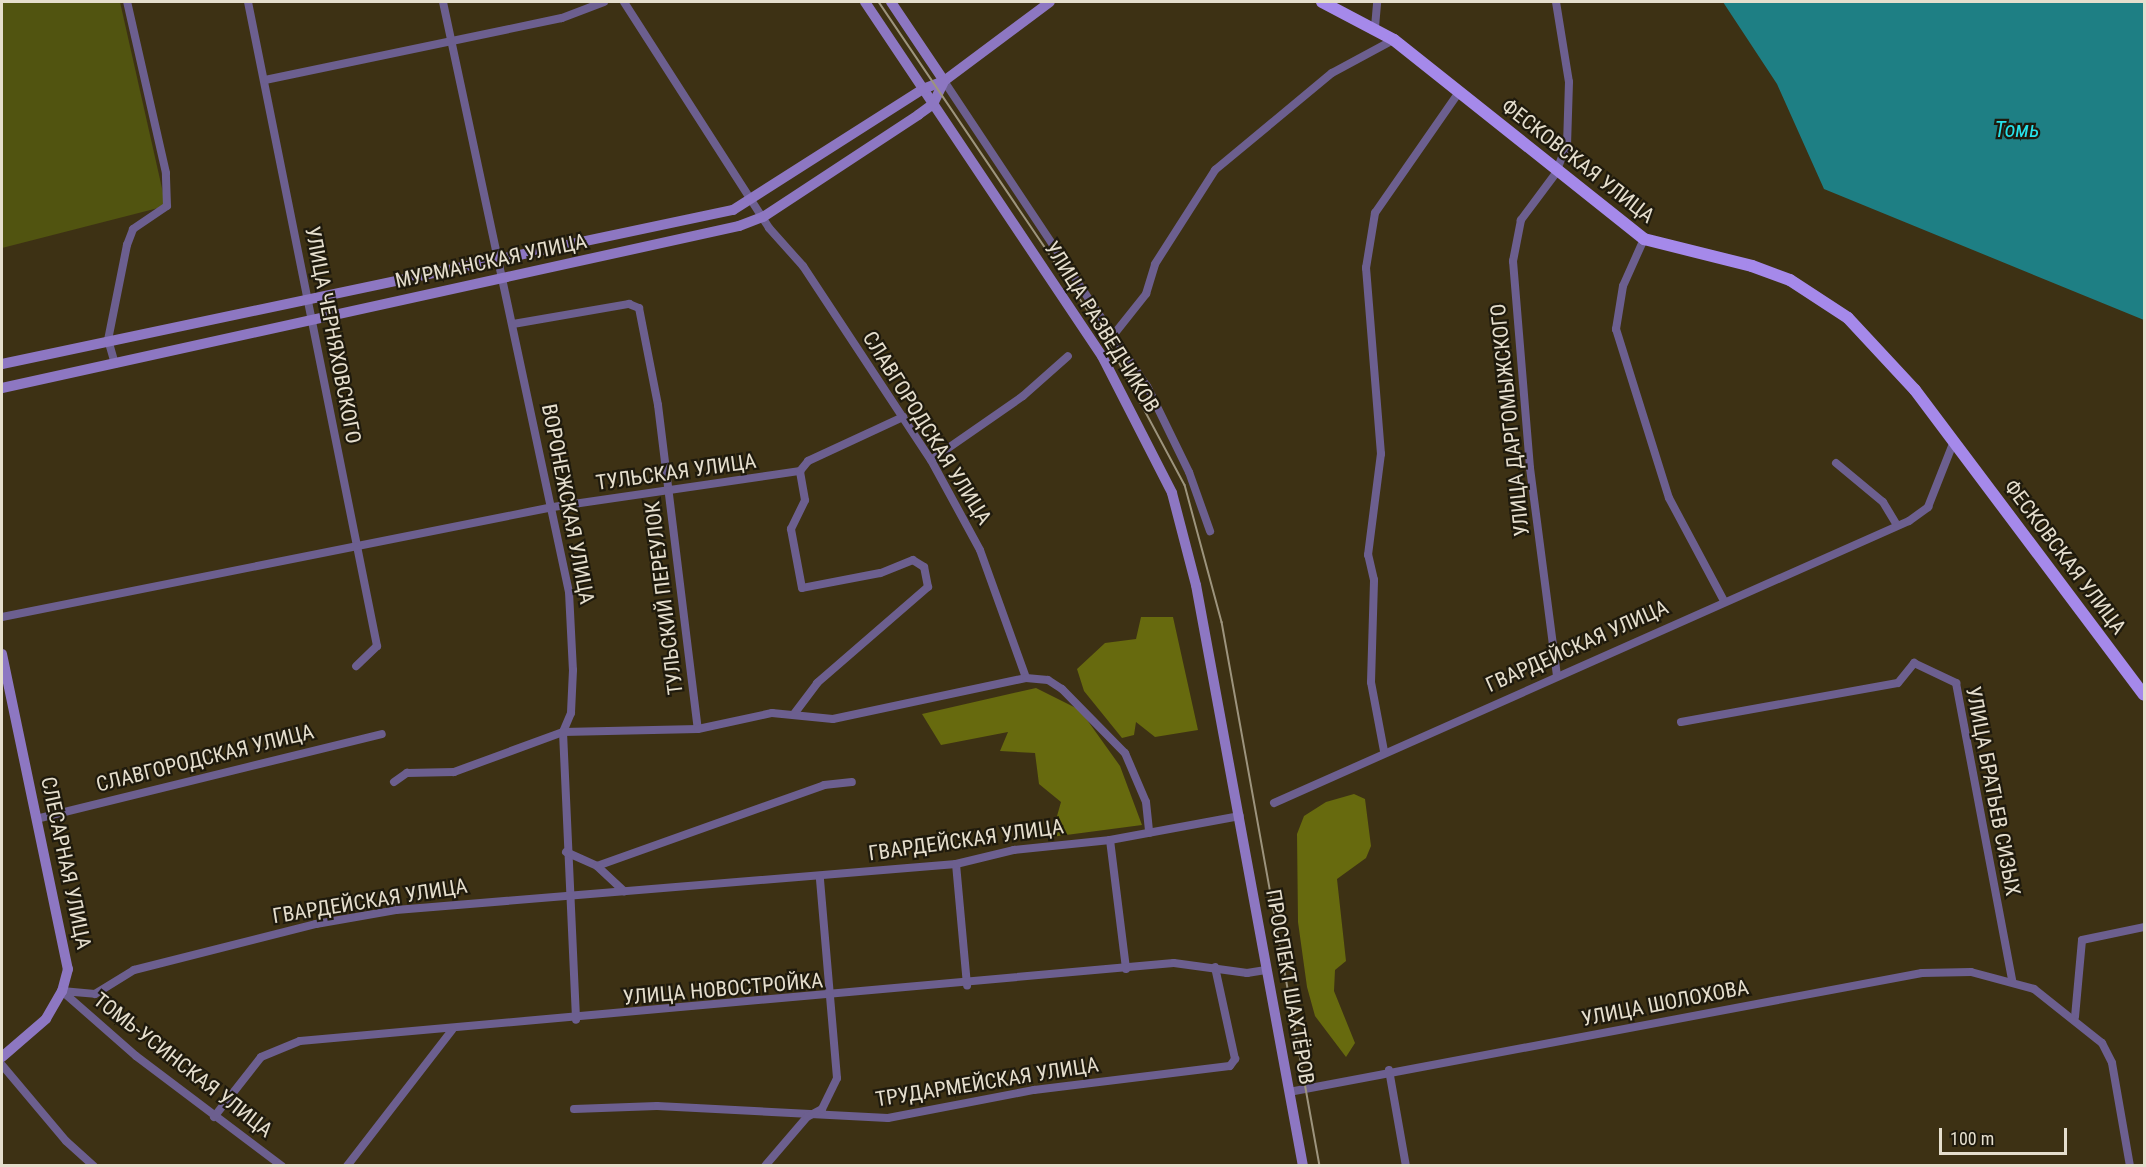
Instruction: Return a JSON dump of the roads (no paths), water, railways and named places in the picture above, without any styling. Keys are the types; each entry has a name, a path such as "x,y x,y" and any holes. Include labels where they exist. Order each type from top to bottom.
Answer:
{"main road":[{"name":"УЛИЦА РАЗВЕДЧИКОВ","path":"865,2 1102,356 1159,463 1196,585 1240,816"},
{"name":"УЛИЦА РАЗВЕДЧИКОВ","path":"891,2 944,81"},
{"name":"МУРМАНСКАЯ УЛИЦА","path":"2,364 108,340 309,301 499,259 688,222 753,201 923,89 944,81 1050,2"},
{"name":"ФЕСКОВСКАЯ УЛИЦА","path":"1322,2 1375,27 1394,40 1556,173 1644,239 1752,266 1820,298 1872,341 1954,441 2145,695"},
{"name":"МУРМАНСКАЯ УЛИЦА","path":"2,388 503,278 763,218 933,104 944,81"},
{"name":"СЛЕСАРНАЯ УЛИЦА","path":"2,654 36,819 65,942 62,991 46,1019 2,1057"},
{"name":"ПРОСПЕКТ ШАХТЁРОВ","path":"1240,816 1303,1166"}],"street":[{"path":"115,364 108,340 133,229 168,206 166,172 127,2"},
{"name":"УЛИЦА ЧЕРНЯХОВСКОГО","path":"248,2 266,80 309,301 310,321 376,646 356,666"},
{"name":"ВОРОНЕЖСКАЯ УЛИЦА","path":"443,2 553,507 573,645 571,713 564,732 567,895 576,1020"},
{"path":"266,80 562,18 604,2"},
{"name":"СЛАВГОРОДСКАЯ УЛИЦА","path":"624,2 763,218 803,266 931,460 980,550 1026,678"},
{"path":"1375,27 1377,2"},
{"name":"УЛИЦА ДАРГОМЫЖСКОГО","path":"1556,2 1569,82 1567,144 1556,173 1521,220 1513,261 1530,468 1557,676"},
{"path":"1115,333 1146,294 1155,264 1215,170 1332,73 1394,40"},
{"name":"УЛИЦА РАЗВЕДЧИКОВ","path":"944,81 1115,333 1174,437 1210,531"},
{"path":"1384,751 1371,681 1374,580 1368,555 1381,454 1366,268 1375,213 1459,92"},
{"path":"1644,239 1623,286 1616,329 1669,498 1724,601"},
{"name":"ТУЛЬСКИЙ ПЕРЕУЛОК","path":"513,324 635,303 658,405 698,729"},
{"path":"931,460 1023,396 1068,356"},
{"name":"ТУЛЬСКАЯ УЛИЦА","path":"2,617 122,595 300,555 553,507 800,471 808,461 903,417"},
{"path":"1836,463 1883,502 1896,524 1928,507 1954,441"},
{"path":"794,714 817,683 922,597 928,575 920,561 913,560 880,573 802,588 791,529 805,500 800,471"},
{"name":"ГВАРДЕЙСКАЯ УЛИЦА","path":"1274,803 1384,751 1896,524"},
{"name":"УЛИЦА БРАТЬЕВ СИЗЫХ","path":"1681,723 1898,683 1914,663 1956,683 2012,980"},
{"path":"394,782 407,772 454,772 564,732 698,729 772,713 833,719 881,712 1026,678 1048,680 1062,689 1125,753 1146,802 1149,833"},
{"name":"СЛАВГОРОДСКАЯ УЛИЦА","path":"36,819 382,734"},
{"path":"597,866 824,785 852,782"},
{"name":"ГВАРДЕЙСКАЯ УЛИЦА","path":"62,991 95,994 134,970 316,924 396,910 567,895 820,879 956,864 1014,850 1110,840 1240,816"},
{"path":"1110,840 1126,969"},
{"path":"566,852 597,866 624,891"},
{"path":"956,864 967,986"},
{"path":"765,1166 807,1117 822,1110 837,1078 832,998 820,879"},
{"path":"2075,1017 2082,940 2145,927"},
{"name":"УЛИЦА НОВОСТРОЙКА","path":"214,1117 261,1057 278,1046 967,986 1191,962 1215,967 1266,970"},
{"name":"ТРУДАРМЕЙСКАЯ УЛИЦА","path":"574,1109 657,1106 807,1117 922,1114 1034,1090 1230,1066 1235,1059 1215,967"},
{"name":"УЛИЦА ШОЛОХОВА","path":"1289,1092 1389,1070 1922,974 1971,972 2012,980 2046,996 2075,1017 2110,1058 2130,1166"},
{"name":"ТОМЬ-УСИНСКАЯ УЛИЦА","path":"62,991 214,1117 282,1166"},
{"path":"347,1166 452,1030"},
{"path":"2,1065 66,1141 94,1166"},
{"path":"1389,1070 1406,1166"}],"water":[{"name":"Томь","path":"1723,2 2144,2 2144,320 1824,189 1777,84"}],"tram line":[{"path":"879,2 1105,336 1185,485 1222,622 1320,1166"}]}
